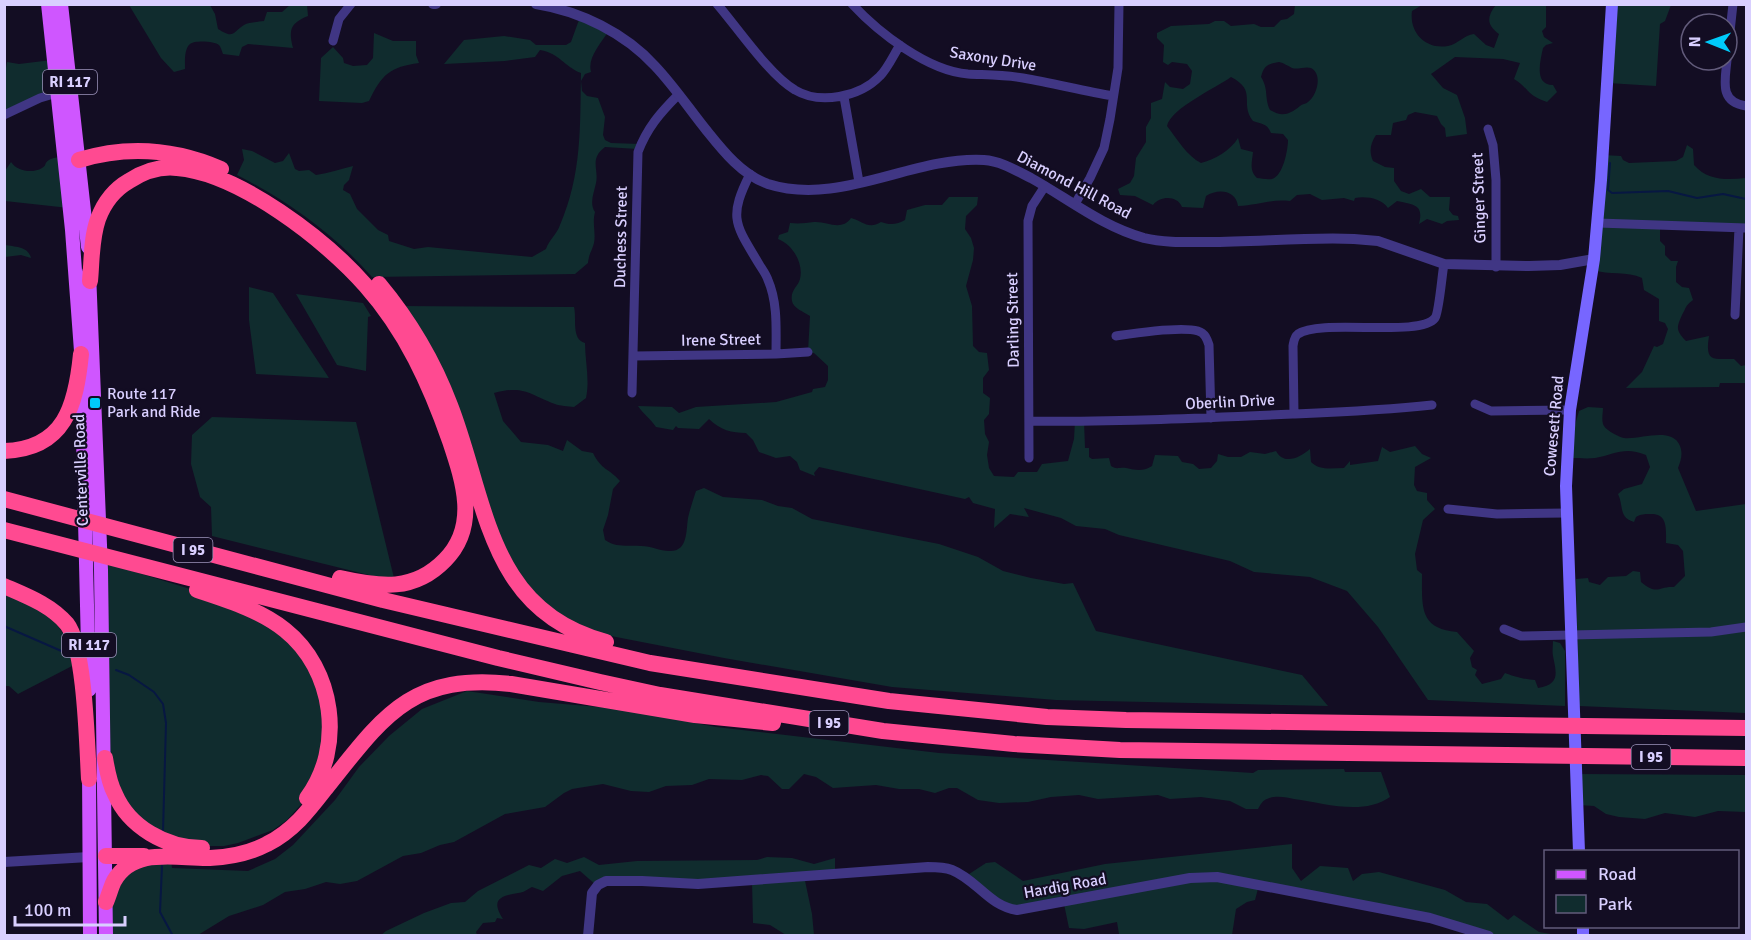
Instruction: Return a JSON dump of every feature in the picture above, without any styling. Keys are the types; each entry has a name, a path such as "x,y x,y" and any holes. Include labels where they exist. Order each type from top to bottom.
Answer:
{"highway":[{"path":"73,165 108,152 130,150 170,153 200,160 234,174 276,196 297,209 341,246 396,304 423,345 451,407 497,550 515,582 526,596 555,620 590,638 623,647 650,663"},
{"path":"90,281 95,230 108,201 122,185 140,174 167,168 187,169 224,181 250,194 321,241 367,286 416,357 435,398 463,482 466,518 455,549 434,570 420,579 398,585 368,584 307,570 268,570"},
{"path":"4,451 19,450 41,443 51,436 64,420 75,398 81,354"},
{"name":"I 95","path":"4,499 383,600 650,663 889,701 1047,717 1205,722 1746,728"},
{"path":"4,531 36,538 120,564 234,603 266,618 282,628 306,652 315,666 326,696 331,727 320,777 302,804 272,830 251,840 211,849 192,848 158,838 130,818 115,795 105,758"},
{"name":"I 95","path":"120,564 589,679 660,694 883,731 1014,744 1103,749 1746,758"},
{"path":"4,586 34,599 53,611 69,627 76,640 80,663 89,779"},
{"path":"98,856 228,857 266,845 301,820 374,729 389,715 406,702 448,684 490,682 730,720 883,731"},
{"path":"106,902 114,881 121,872 130,864 153,856"}],"main road":[{"name":"Centerville Road","path":"48,4 57,93 73,165 90,281 102,570 105,758 90,936"},
{"name":"Centerville Road","path":"61,4 73,165 81,354 89,645 89,779 106,902 106,936"},
{"name":"Cowesett Road","path":"1579,850 1566,513 1570,410 1598,224 1612,4"}],"street":[{"path":"333,41 339,20 351,4"},
{"name":"Diamond Hill Road","path":"536,4 551,6 600,25 628,42 655,66 727,156 750,174 767,183 786,188 818,190 934,165 988,160 1013,168 1113,225 1144,238 1176,242 1354,239 1378,241 1444,264 1496,267 1560,265 1594,259"},
{"path":"717,4 762,59 794,90 806,95 844,97 865,87 880,76 900,45"},
{"name":"Saxony Drive","path":"852,4 876,28 900,45 950,70 968,74 1023,78 1113,96"},
{"path":"1075,204 1104,148 1118,68 1119,4"},
{"path":"1726,72 1727,95 1736,104 1746,106"},
{"path":"4,115 40,98 57,93"},
{"name":"Duchess Street","path":"632,393 639,152 645,134 656,117 678,95"},
{"path":"844,97 859,182"},
{"name":"Ginger Street","path":"1488,129 1493,145 1496,180 1496,267"},
{"path":"750,174 736,206 736,218 740,233 768,278 776,317 776,354"},
{"name":"Darling Street","path":"1029,458 1028,221 1032,206 1045,186"},
{"path":"1598,224 1742,228 1735,315"},
{"path":"1294,414 1294,338 1300,332 1323,329 1414,327 1433,322 1437,315 1444,264"},
{"path":"1116,336 1167,330 1199,331 1205,335 1209,345 1211,418"},
{"name":"Irene Street","path":"634,356 808,352"},
{"path":"1475,404 1491,411 1570,410"},
{"name":"Oberlin Drive","path":"1029,421 1092,422 1211,418 1388,410 1432,405"},
{"path":"1448,509 1497,514 1566,513"},
{"path":"1504,629 1521,636 1711,632 1746,627"},
{"path":"4,862 98,856"},
{"name":"Hardig Road","path":"588,936 592,893 598,885 606,881 642,880 698,884 928,867 945,868 957,872 994,902 1011,909 1029,909 1190,878 1217,877 1430,918 1489,936"}],"green space":[{"path":"129,5 210,5 215,14 218,29 230,34 246,24 264,21 267,12 282,12 290,5 307,5 308,16 294,24 292,28 293,48 248,44 242,47 239,56 223,54 217,44 196,42 190,44 187,49 185,69 174,72 161,58"},
{"path":"1295,5 1422,5 1412,11 1412,19 1416,32 1426,42 1440,47 1448,46 1474,34 1486,45 1494,48 1499,34 1489,20 1496,5 1546,5 1546,27 1542,31 1544,37 1553,43 1543,48 1540,72 1543,81 1553,85 1557,92 1547,102 1531,94 1514,79 1520,63 1503,59 1455,57 1431,74 1443,88 1457,95 1465,118 1467,134 1446,137 1445,128 1437,116 1415,112 1408,115 1406,120 1393,123 1391,135 1376,135 1371,148 1373,161 1385,167 1394,168 1394,181 1401,191 1409,194 1421,189 1430,197 1450,197 1449,210 1453,215 1458,216 1459,220 1442,224 1427,219 1419,224 1419,209 1408,203 1397,201 1388,208 1377,200 1364,197 1355,198 1354,201 1344,198 1322,200 1310,194 1297,195 1290,201 1238,206 1234,197 1221,191 1206,196 1203,208 1182,207 1176,200 1168,198 1153,205 1135,196 1120,195 1118,189 1130,183 1134,176 1136,158 1146,142 1146,127 1151,118 1151,103 1162,99 1165,82 1170,87 1183,89 1190,84 1192,71 1187,64 1172,62 1168,65 1163,62 1164,45 1157,38 1157,33 1171,26 1209,24 1215,21 1224,21 1231,26 1254,24 1261,27 1274,27 1281,20 1294,14","holes":["1279,62 1294,68 1311,68 1315,71 1318,80 1311,99 1285,114 1278,114 1270,110 1261,77 1267,66","1231,77 1244,87 1247,109 1253,121 1266,126 1271,133 1283,134 1288,140 1282,168 1272,179 1257,178 1254,175 1253,152 1241,149 1238,138 1222,154 1201,163 1187,152 1167,126 1170,119 1185,105"]},
{"path":"1611,5 1671,5 1665,21 1660,24 1656,86 1608,83"},
{"path":"580,17 608,32 593,56 591,72 585,74 581,81 582,91 587,96 598,98 605,117 603,135 605,140 611,143 640,144 638,149 605,147 597,156 597,178 592,202 595,212 594,243 588,263 575,274 372,277 326,233 292,207 237,175 244,160 242,149 252,151 275,163 283,161 289,153 295,169 309,170 316,175 353,166 343,190 350,194 357,209 378,230 388,235 389,241 414,249 428,247 532,257 546,249 560,225 567,206 578,150 581,73 553,54 540,50 535,57 444,64 464,40 504,36 530,40 536,45 566,45 571,42"},
{"path":"374,33 393,41 416,41 416,55 419,63 388,73 378,84 369,101 362,103 319,101 321,58 333,47 343,58 344,63 353,66 367,65 373,58"},
{"path":"52,60 56,92 5,114 7,62 19,64"},
{"path":"1687,145 1693,149 1694,165 1705,174 1725,179 1746,178 1746,229 1660,226 1660,241 1665,246 1665,255 1671,261 1678,261 1676,282 1682,287 1689,288 1693,300 1686,307 1678,329 1686,341 1709,336 1709,355 1715,359 1734,359 1741,366 1746,365 1746,383 1720,383 1719,387 1626,388 1642,372 1654,346 1663,344 1668,329 1665,323 1659,321 1659,299 1644,290 1642,278 1630,274 1593,270 1603,155 1621,156 1629,163 1676,161 1683,157"},
{"path":"63,156 69,208 5,201 5,171 11,162 21,169 34,171 45,166 50,159"},
{"path":"949,197 978,197 977,205 966,216 965,229 974,248 966,286 972,306 973,346 979,352 987,353 989,370 983,378 983,393 990,398 989,414 984,420 985,434 989,442 987,455 989,468 994,476 1014,477 1018,472 1037,472 1042,464 1068,461 1074,439 1075,421 1084,421 1085,448 1089,448 1089,457 1092,459 1109,458 1113,467 1136,470 1152,466 1155,455 1178,456 1182,462 1193,464 1199,469 1211,468 1217,461 1218,454 1241,457 1250,452 1265,454 1276,451 1283,458 1293,459 1310,449 1311,462 1318,467 1344,468 1350,461 1350,465 1378,461 1382,447 1390,452 1415,446 1422,454 1431,458 1415,467 1414,485 1417,491 1427,493 1427,500 1435,509 1423,520 1415,554 1417,570 1422,574 1423,606 1429,621 1445,630 1457,632 1474,651 1470,658 1472,667 1477,670 1475,675 1482,684 1501,679 1505,673 1535,680 1538,688 1550,684 1556,672 1553,641 1560,643 1565,651 1565,706 1428,700 1378,627 1347,591 1310,577 1254,572 1230,561 1119,535 1105,529 1076,526 1061,518 1024,508 1029,517 1010,514 994,528 995,509 973,503 969,497 965,499 819,467 814,473 815,476 800,470 797,462 790,456 776,458 759,452 753,440 746,433 726,430 709,419 699,429 676,426 673,430 656,427 638,406 672,407 679,413 696,407 776,402 825,387 828,380 828,366 814,353 808,352 810,316 797,308 792,301 792,294 800,279 800,267 796,255 788,245 778,239 779,235 788,232 790,223 819,222 838,225 851,218 869,225 881,222 896,224 905,220 907,210 925,205 942,205"},
{"path":"5,245 24,249 31,258 21,255 5,257"},
{"path":"249,287 273,293 329,378 256,374 249,320"},
{"path":"296,294 363,303 371,316 368,317 366,371 337,365"},
{"path":"397,306 574,307 576,333 585,343 586,398 574,407 557,405 520,390 494,393 503,421 521,442 548,445 563,451 567,440 582,451 593,453 599,463 620,481 613,489 603,530 605,540 609,543 622,546 645,546 666,551 680,548 685,540 688,518 696,491 704,488 723,497 762,500 792,508 812,519 939,544 978,557 1003,571 1064,584 1073,583 1096,631 1302,675 1328,706 1056,700 892,687 575,629 525,594"},
{"path":"1588,407 1603,408 1604,426 1610,432 1622,437 1663,435 1676,440 1681,452 1678,468 1696,511 1746,504 1746,713 1579,706 1576,579 1588,578 1589,582 1600,585 1608,577 1626,576 1633,571 1640,572 1641,582 1655,589 1674,587 1685,576 1683,551 1678,545 1666,543 1666,527 1663,519 1656,514 1644,514 1636,517 1634,522 1629,520 1622,511 1618,494 1624,489 1642,484 1650,467 1646,455 1626,451 1595,458 1571,458 1579,411"},
{"path":"212,417 356,422 394,578 389,580 212,536 211,507 200,497 191,464 192,435"},
{"path":"103,562 229,601 295,640 330,717 305,800 287,820 273,830 224,846 193,846 144,827 110,781"},
{"path":"4,593 32,605 51,618 64,636 74,665 18,694 9,686 5,686"},
{"path":"467,691 539,702 624,709 716,727 939,753 1253,773 1258,770 1344,769 1345,772 1381,772 1390,797 1368,806 1343,807 1277,797 1264,800 1258,809 1246,809 1230,801 1201,797 1170,799 1158,795 1098,799 1079,795 1051,797 1028,802 999,803 978,800 957,788 935,793 919,789 899,789 876,785 833,788 816,777 804,774 789,789 782,789 768,776 761,775 742,780 709,779 692,785 666,786 649,792 631,791 603,784 572,789 545,807 505,814 454,842 421,853 403,856 357,881 340,884 326,882 305,889 285,892 263,905 229,916 198,935 106,936 105,919 129,864 171,860 172,868 248,871 275,859 293,845 335,800 359,767 389,736 422,709"},
{"path":"1577,774 1746,775 1746,812 1718,811 1695,817 1665,813 1645,819 1619,817 1606,814 1594,806 1578,805"},
{"path":"1292,844 1292,868 1301,881 1320,866 1348,868 1353,881 1362,874 1379,872 1445,890 1466,902 1487,904 1508,920 1514,915 1539,932 1557,935 1488,935 1259,885 1255,900 1236,909 1232,935 1104,935 1119,934 1117,922 1084,929 1069,928 1064,904 1018,909 963,878 986,863 995,862 1023,881 1105,864"},
{"path":"584,857 599,865 637,861 757,860 767,857 792,858 814,864 835,858 835,873 804,876 814,935 786,935 770,925 753,923 752,881 596,885 580,871 562,876 543,891 532,887 502,897 497,907 503,919 497,918 495,922 483,923 476,932 477,935 380,936 424,913 451,903 465,902 478,891 529,865 541,868 555,859 567,863"}],"waterway":[{"path":"1610,163 1608,190 1612,193 1668,191 1697,198 1723,194 1746,199"},
{"path":"4,626 66,653"},
{"path":"116,670 129,675 154,692 163,704 166,723 163,832"},
{"path":"162,866 160,912 173,936"}],"place":[{"name":"Route 117 Park and Ride","path":"95,403"}]}
